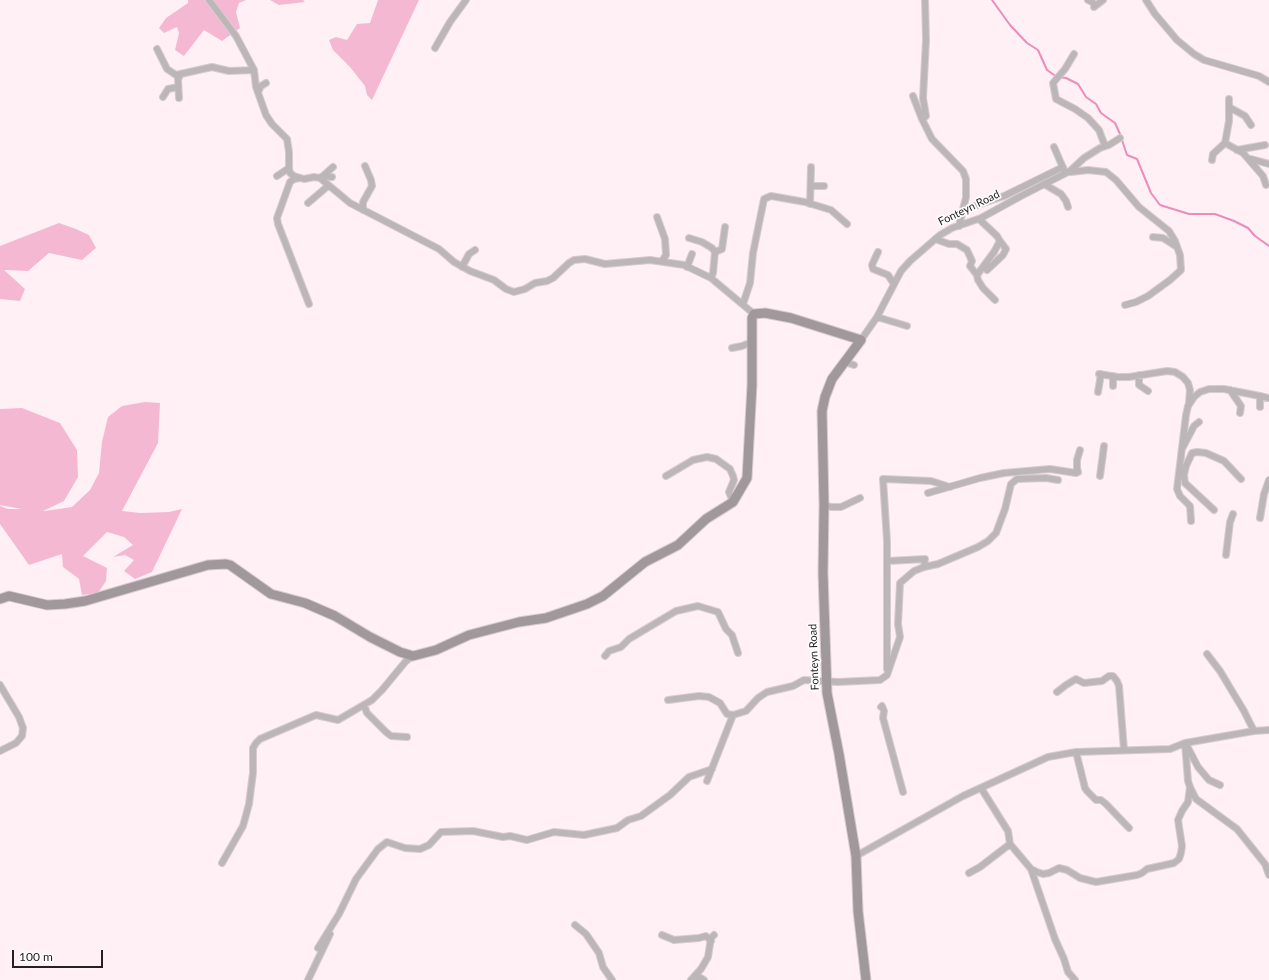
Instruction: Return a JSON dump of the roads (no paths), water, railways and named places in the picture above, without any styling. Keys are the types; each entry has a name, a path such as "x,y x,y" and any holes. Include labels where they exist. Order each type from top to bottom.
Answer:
{"street":[{"path":"209,0 236,36 254,70 258,92 266,115 272,124 287,139 290,173 304,180 314,177 332,177"},
{"path":"435,48 450,22 466,0"},
{"path":"922,120 926,116 923,98 926,40 925,0"},
{"path":"1088,0 1094,4 1094,7 1103,0"},
{"path":"1146,0 1155,14 1177,40 1194,54 1204,60 1259,76 1269,82"},
{"path":"157,49 167,69 176,75 212,67 229,71 254,70"},
{"path":"1074,54 1065,69 1053,83 1056,99 1088,118 1099,130 1105,146"},
{"path":"179,98 178,79 181,74"},
{"path":"258,92 261,86 266,83"},
{"path":"163,97 168,89 178,87"},
{"path":"913,96 922,120 932,139 963,171 966,179 966,196 959,226"},
{"path":"1212,160 1214,154 1225,144 1229,121 1229,99"},
{"path":"1229,107 1245,116 1251,125"},
{"name":"Fonteyn Road","path":"866,980 858,911 856,856 839,754 827,694 826,681 823,573 824,505 822,411 825,397 832,379 877,317 901,271 910,261 952,228 979,219 1044,184 1068,173 1084,158 1120,138"},
{"path":"1225,144 1243,153 1263,176 1266,185"},
{"path":"1237,150 1265,145"},
{"path":"1054,147 1063,167 1068,173 1088,170 1106,172 1116,180 1139,207 1169,231 1177,247 1182,270 1148,296 1136,302 1124,305"},
{"path":"1249,159 1269,164"},
{"path":"363,210 362,202 372,186 365,166"},
{"path":"322,177 333,167"},
{"path":"810,204 812,186 811,167"},
{"path":"963,210 1004,196 1063,167"},
{"path":"277,176 289,168"},
{"path":"322,177 328,186 350,203 439,249 462,267 494,280 506,289 514,292 525,289 535,283 547,281 553,278 574,260 585,259 605,264 650,260 662,261 688,267 711,278 754,314 765,313 791,318 861,340"},
{"path":"300,178 294,179 290,182 278,218 278,224 309,304"},
{"path":"1044,184 1061,194 1068,207"},
{"path":"308,203 328,186"},
{"path":"812,186 824,186"},
{"path":"742,304 750,283 752,253 764,199 771,196 810,204 830,210 847,224"},
{"path":"657,217 665,239 666,255 662,261"},
{"path":"979,219 998,236 1006,249 1003,255 987,270"},
{"path":"715,252 722,249 725,227"},
{"path":"1153,237 1163,238 1177,247"},
{"path":"689,238 702,242 712,248 715,252 713,273 711,278"},
{"path":"935,240 949,244 957,244 967,250 972,261 970,266 977,275 978,280 983,288 996,300"},
{"path":"977,275 1000,241"},
{"path":"462,267 469,254 475,250"},
{"path":"878,252 872,265 873,270 888,275 894,284"},
{"path":"688,267 692,254"},
{"path":"222,863 243,826 250,796 253,773 252,748 260,739 316,714 338,720 372,700 397,671 413,656 436,650 469,635 519,622 546,618 587,604 603,596 645,562 678,545 706,519 733,502 747,478 752,385 752,318 754,314"},
{"path":"877,317 906,326"},
{"path":"732,348 752,342"},
{"path":"845,362 854,366"},
{"path":"1098,392 1100,374 1129,378 1167,370 1175,372 1183,377 1188,383 1190,390 1177,489 1180,496 1190,506 1190,521"},
{"path":"1139,375 1139,385 1148,391"},
{"path":"1113,376 1113,386"},
{"path":"1188,406 1194,397 1204,390 1209,389 1230,390 1269,398"},
{"path":"1230,390 1241,406 1240,413"},
{"path":"1260,396 1260,408"},
{"path":"1181,450 1194,426 1199,422"},
{"path":"1100,476 1104,446"},
{"path":"928,493 980,478 1022,470 1050,469 1077,473 1077,460 1080,450"},
{"path":"1214,510 1185,483 1184,475 1186,466 1192,453 1206,453 1224,461 1241,479"},
{"path":"666,476 692,460 707,457 716,459 730,469 733,476 734,480 729,492 733,502"},
{"path":"668,700 699,696 708,697 720,703 727,714 733,715 746,711 758,698 767,692 792,686 804,680 838,682 880,680 887,675 900,637 898,624 900,583 914,571 938,564 978,547 988,541 996,533 1005,509 1011,484 1017,479 1046,478 1058,480"},
{"path":"887,675 888,561 883,479 931,481 950,487"},
{"path":"1260,518 1265,490 1269,480"},
{"path":"824,505 830,507 842,507 860,498"},
{"path":"1226,555 1230,522 1233,514"},
{"path":"888,561 926,559 924,567"},
{"path":"0,599 9,596 47,605 85,601 208,564 226,564 230,565 271,594 305,603 329,613 400,652 413,656"},
{"path":"605,656 608,651 620,647 629,639 676,611 698,606 718,612 726,629 732,635 738,652"},
{"path":"1207,654 1220,671 1254,731"},
{"path":"1057,692 1076,679 1084,683 1102,681 1109,676 1113,676 1119,686 1124,750"},
{"path":"0,685 19,717 23,728 22,736 16,743 0,751"},
{"path":"364,704 367,713 391,736 407,738"},
{"path":"880,706 882,706 884,711 883,718 903,792"},
{"path":"707,781 733,715"},
{"path":"856,856 963,796 1048,757 1076,752 1170,749 1185,742 1269,730"},
{"path":"1185,742 1198,767 1209,780 1220,785"},
{"path":"1031,869 1043,874 1060,868 1067,870 1080,878 1096,882 1137,875 1147,869 1174,864 1181,853 1182,846 1178,820 1188,802 1190,787 1185,742"},
{"path":"1076,752 1087,791 1096,800 1101,800 1106,804 1129,828"},
{"path":"318,948 356,879 378,849 387,842 405,848 420,849 429,845 440,832 474,831 527,840 554,832 584,835 617,828 628,820 641,816 670,795 689,777 712,769"},
{"path":"1190,787 1196,799 1237,829 1265,864 1269,875"},
{"path":"981,788 1008,831 1010,844 1031,869 1068,972 1075,980"},
{"path":"969,873 980,867 1010,844"},
{"path":"308,980 336,923 338,914"},
{"path":"575,925 586,934 599,953 603,967 612,980"},
{"path":"662,935 674,940 694,939 706,936 710,941"},
{"path":"691,980 701,969 708,957 710,941 714,935"},
{"path":"695,980 699,978 704,980"}],"waterway":[{"path":"992,0 1010,25 1027,43 1038,50 1047,70 1057,77 1066,78 1078,84 1086,97 1096,104 1101,113 1115,123 1127,155 1137,159 1151,193 1160,205 1189,214 1215,214 1234,221 1248,228 1255,236 1269,246"}]}
